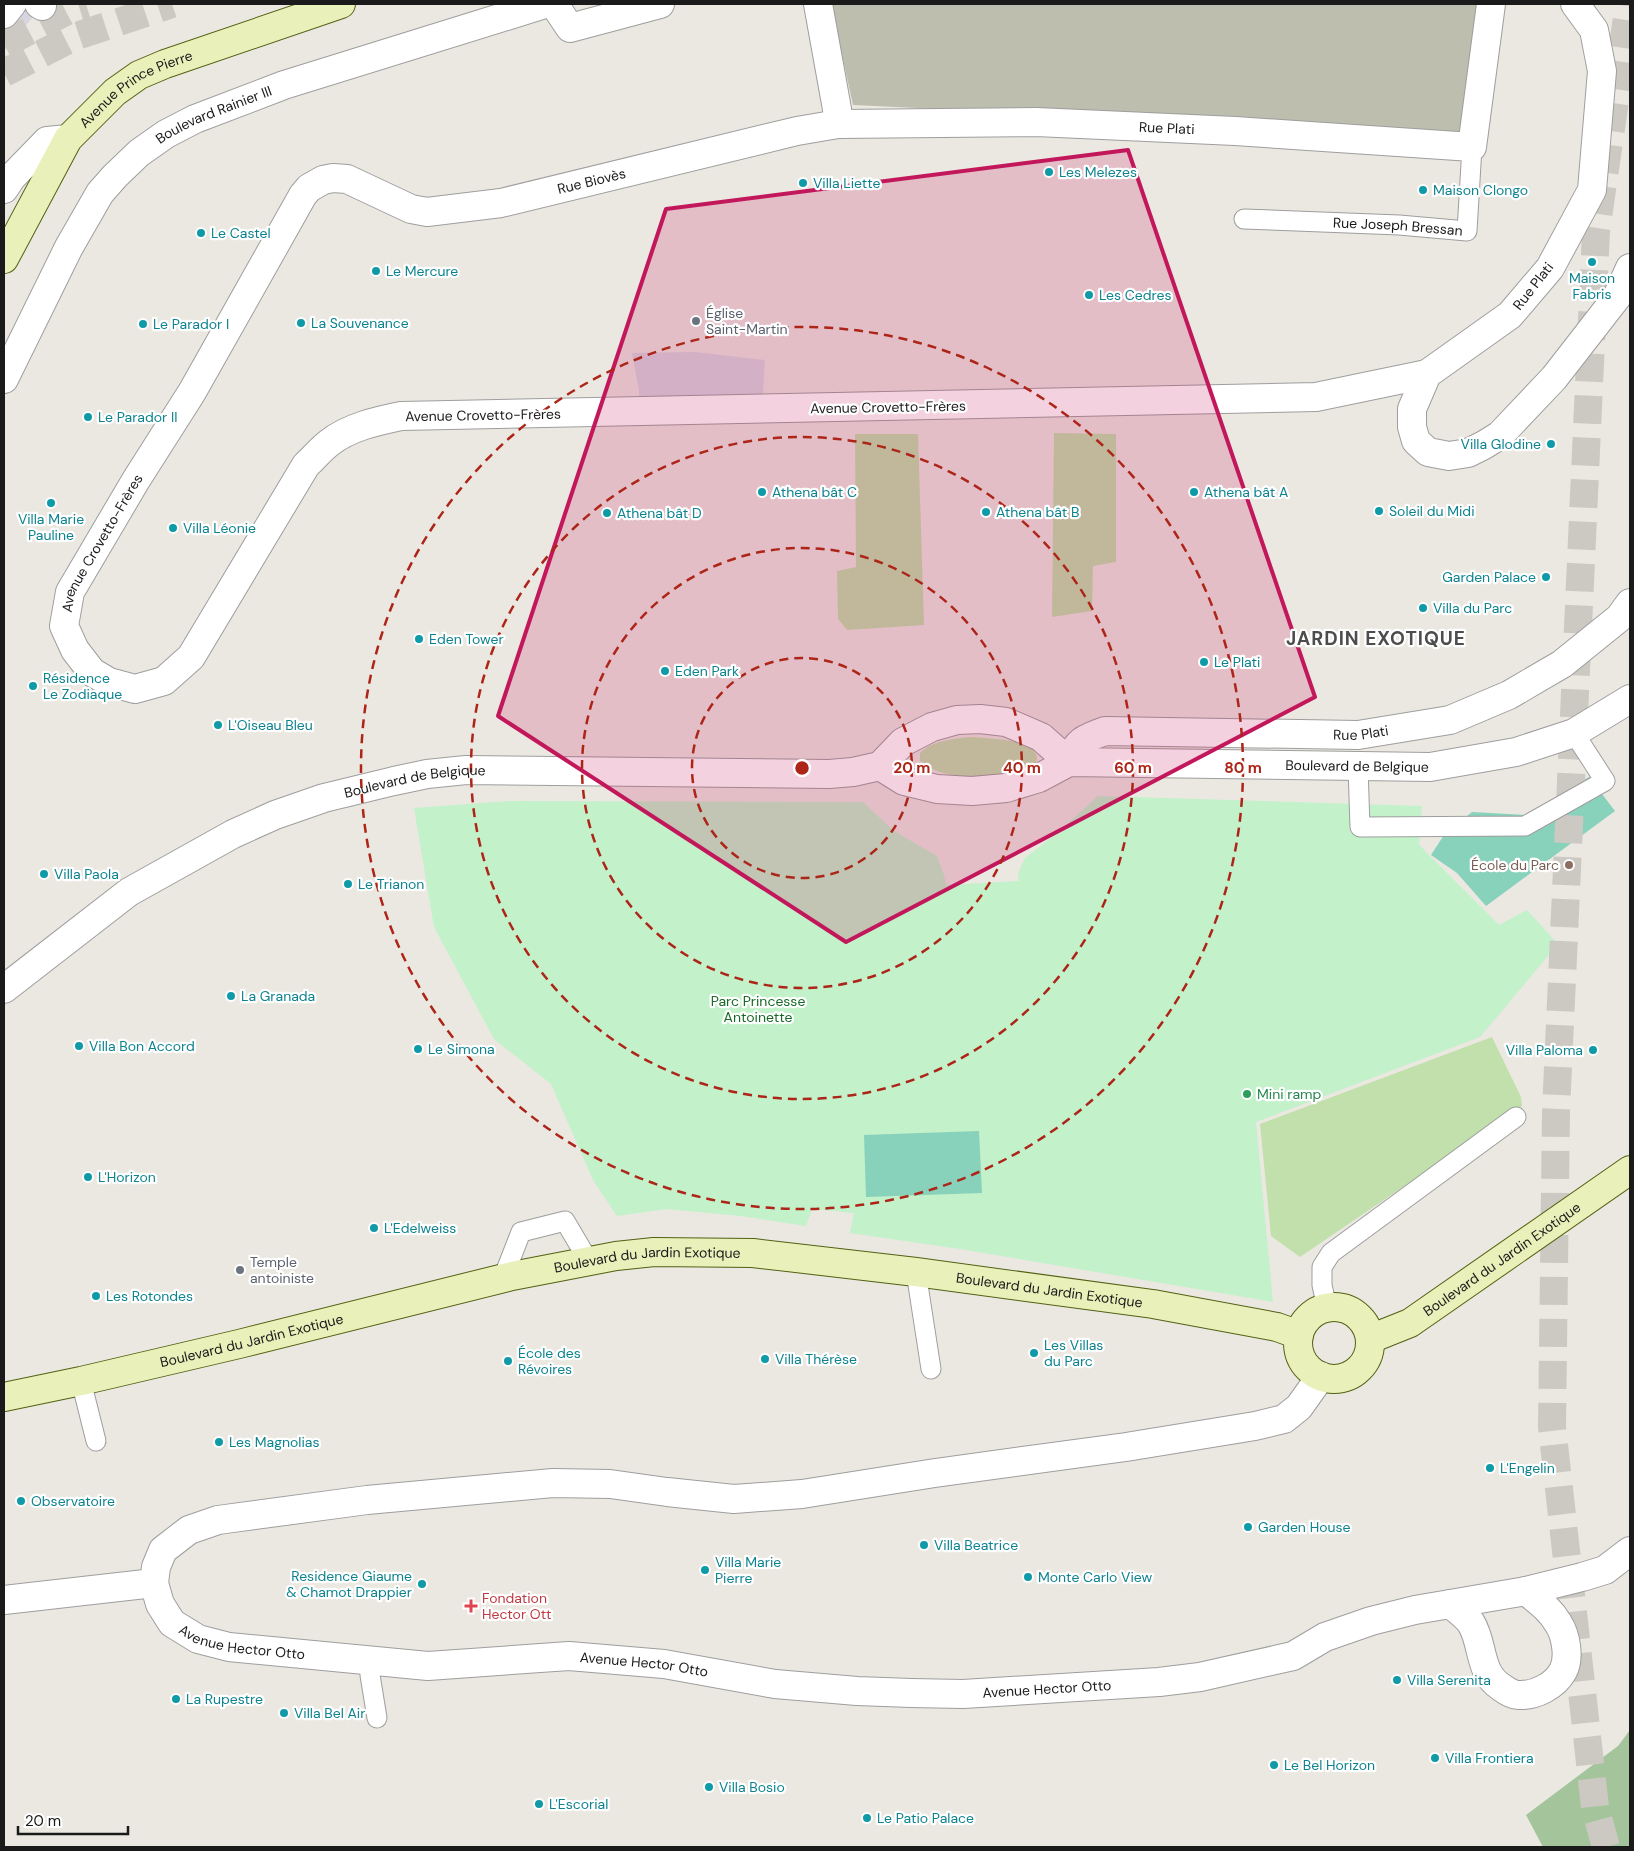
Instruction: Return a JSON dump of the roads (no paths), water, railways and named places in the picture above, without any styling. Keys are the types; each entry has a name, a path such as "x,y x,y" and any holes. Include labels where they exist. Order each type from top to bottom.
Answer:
{"main road":[{"name":"Avenue Prince Pierre","path":"4,258 68,139 115,92 139,75 165,64 341,4"},
{"name":"Boulevard du Jardin Exotique","path":"1370,1339 1410,1323 1630,1170"},
{"name":"Boulevard du Jardin Exotique","path":"4,1396 81,1381 230,1346 503,1278 588,1260 654,1252 753,1253 916,1272 1154,1304 1277,1327 1300,1335"},
{"path":"1327,1308 1350,1311 1363,1323 1370,1339 1370,1349 1366,1360 1352,1374 1341,1378 1331,1379 1312,1372 1305,1364 1299,1345 1303,1325 1309,1317 1327,1308"}],"street":[{"path":"4,14 12,4"},
{"name":"Boulevard Rainier III","path":"4,379 69,246 100,193 139,153 166,134 195,119 284,85 545,4"},
{"path":"554,4 570,28 660,4"},
{"path":"818,4 837,108 838,124"},
{"path":"1472,147 1492,4"},
{"name":"Rue Plati","path":"1427,374 1510,315 1550,268 1592,190 1602,71 1594,30 1575,4"},
{"name":"Rue Plati","path":"838,124 1036,122 1235,137 1472,147"},
{"name":"Rue Biovès","path":"347,179 412,209 427,212 446,210 501,203 797,131 838,124"},
{"path":"4,189 12,177 48,141 68,139"},
{"name":"Avenue Crovetto-Frères","path":"347,179 333,178 323,180 309,188 303,195 192,392 136,480 70,592 64,626 75,650 92,672 109,682 135,689 164,681 191,657 306,465 330,442 352,429 375,421 411,415 762,410 1316,398 1427,374"},
{"path":"1427,374 1412,409 1412,427 1416,441 1428,452 1449,456 1468,453 1484,445 1500,435 1554,378 1617,297 1630,268"},
{"name":"Rue Plati","path":"1069,762 1074,748 1087,737 1105,731 1358,735 1450,720 1509,696 1562,664 1619,618 1630,603"},
{"name":"Boulevard de Belgique","path":"4,990 129,892 233,834 275,815 324,798 427,774 466,770 829,774 853,772 880,766 904,781 937,789 972,791 1006,788 1038,778 1069,762 1439,766 1516,752 1574,733 1630,699"},
{"path":"880,766 903,742 932,727 957,720 980,719 1006,722 1041,737 1069,762"},
{"path":"4,1600 154,1583 156,1566 164,1550 189,1530 218,1520 367,1500 553,1483 610,1484 734,1500 802,1494 934,1473 1126,1447 1256,1426 1284,1419 1299,1407 1321,1376"},
{"name":"Avenue Hector Otto","path":"154,1583 160,1604 172,1623 198,1638 229,1647 428,1666 569,1656 664,1664 775,1684 857,1691 963,1694 1160,1682 1200,1677 1293,1656 1325,1637 1371,1621 1415,1610 1526,1591 1582,1577 1605,1570 1630,1551"},
{"path":"1452,1604 1470,1622 1488,1675 1500,1686 1516,1695 1538,1692 1556,1680 1563,1670 1567,1657 1559,1624 1548,1608 1526,1591"}],"lane":[{"name":"Rue Joseph Bressan","path":"1244,220 1399,224 1467,231 1472,147"},
{"path":"1358,766 1358,813 1360,827 1525,826 1605,781 1574,733"},
{"path":"1327,1308 1322,1285 1322,1267 1331,1253 1516,1117"},
{"path":"503,1278 521,1232 565,1221 588,1260"},
{"path":"916,1272 931,1369"},
{"path":"81,1381 96,1442"},
{"path":"371,1660 370,1675 377,1718"}],"tunnel":[{"path":"4,44 73,8 86,4"},
{"path":"4,73 74,37 172,4"},
{"path":"1606,1847 1595,1807 1552,1427 1556,1111 1596,231 1629,4"}],"place":[{"name":"Les Melezes","path":"1049,172"},
{"name":"Villa Liette","path":"803,183"},
{"name":"Maison Clongo","path":"1423,190"},
{"name":"Le Castel","path":"201,233"},
{"name":"Maison Fabris","path":"1592,262"},
{"name":"Le Mercure","path":"376,271"},
{"name":"Les Cedres","path":"1089,295"},
{"name":"Église Saint-Martin","path":"696,321"},
{"name":"La Souvenance","path":"301,323"},
{"name":"Le Parador I","path":"143,324"},
{"name":"Le Parador II","path":"88,417"},
{"name":"Villa Glodine","path":"1551,444"},
{"name":"Athena bât C","path":"762,492"},
{"name":"Athena bât A","path":"1194,492"},
{"name":"Villa Marie Pauline","path":"51,503"},
{"name":"Soleil du Midi","path":"1379,511"},
{"name":"Athena bât B","path":"986,512"},
{"name":"Athena bât D","path":"607,513"},
{"name":"Villa Léonie","path":"173,528"},
{"name":"Garden Palace","path":"1546,577"},
{"name":"Villa du Parc","path":"1423,608"},
{"name":"Eden Tower","path":"419,639"},
{"name":"Le Plati","path":"1204,662"},
{"name":"Eden Park","path":"665,671"},
{"name":"Résidence Le Zodiaque","path":"33,686"},
{"name":"L'Oiseau Bleu","path":"218,725"},
{"name":"École du Parc","path":"1569,865"},
{"name":"Villa Paola","path":"44,874"},
{"name":"Le Trianon","path":"348,884"},
{"name":"La Granada","path":"231,996"},
{"name":"Villa Bon Accord","path":"79,1046"},
{"name":"Le Simona","path":"418,1049"},
{"name":"Villa Paloma","path":"1593,1050"},
{"name":"Mini ramp","path":"1247,1094"},
{"name":"L'Horizon","path":"88,1177"},
{"name":"L'Edelweiss","path":"374,1228"},
{"name":"Temple antoiniste","path":"240,1270"},
{"name":"Les Rotondes","path":"96,1296"},
{"name":"Les Villas du Parc","path":"1034,1353"},
{"name":"Villa Thérèse","path":"765,1359"},
{"name":"École des Révoires","path":"508,1361"},
{"name":"Les Magnolias","path":"219,1442"},
{"name":"L'Engelin","path":"1490,1468"},
{"name":"Observatoire","path":"21,1501"},
{"name":"Garden House","path":"1248,1527"},
{"name":"Villa Beatrice","path":"924,1545"},
{"name":"Villa Marie Pierre","path":"705,1570"},
{"name":"Monte Carlo View","path":"1028,1577"},
{"name":"Residence Giaume & Chamot Drappier","path":"422,1584"},
{"name":"Fondation Hector Ott","path":"471,1606"},
{"name":"Villa Serenita","path":"1397,1680"},
{"name":"La Rupestre","path":"176,1699"},
{"name":"Villa Bel Air","path":"284,1713"},
{"name":"Villa Frontiera","path":"1435,1758"},
{"name":"Le Bel Horizon","path":"1274,1765"},
{"name":"Villa Bosio","path":"709,1787"},
{"name":"L'Escorial","path":"539,1804"},
{"name":"Le Patio Palace","path":"867,1818"}],"district":[{"name":"JARDIN EXOTIQUE","path":"1376,638"}],"park label":[{"name":"Parc Princesse Antoinette","path":"758,1010"}]}
